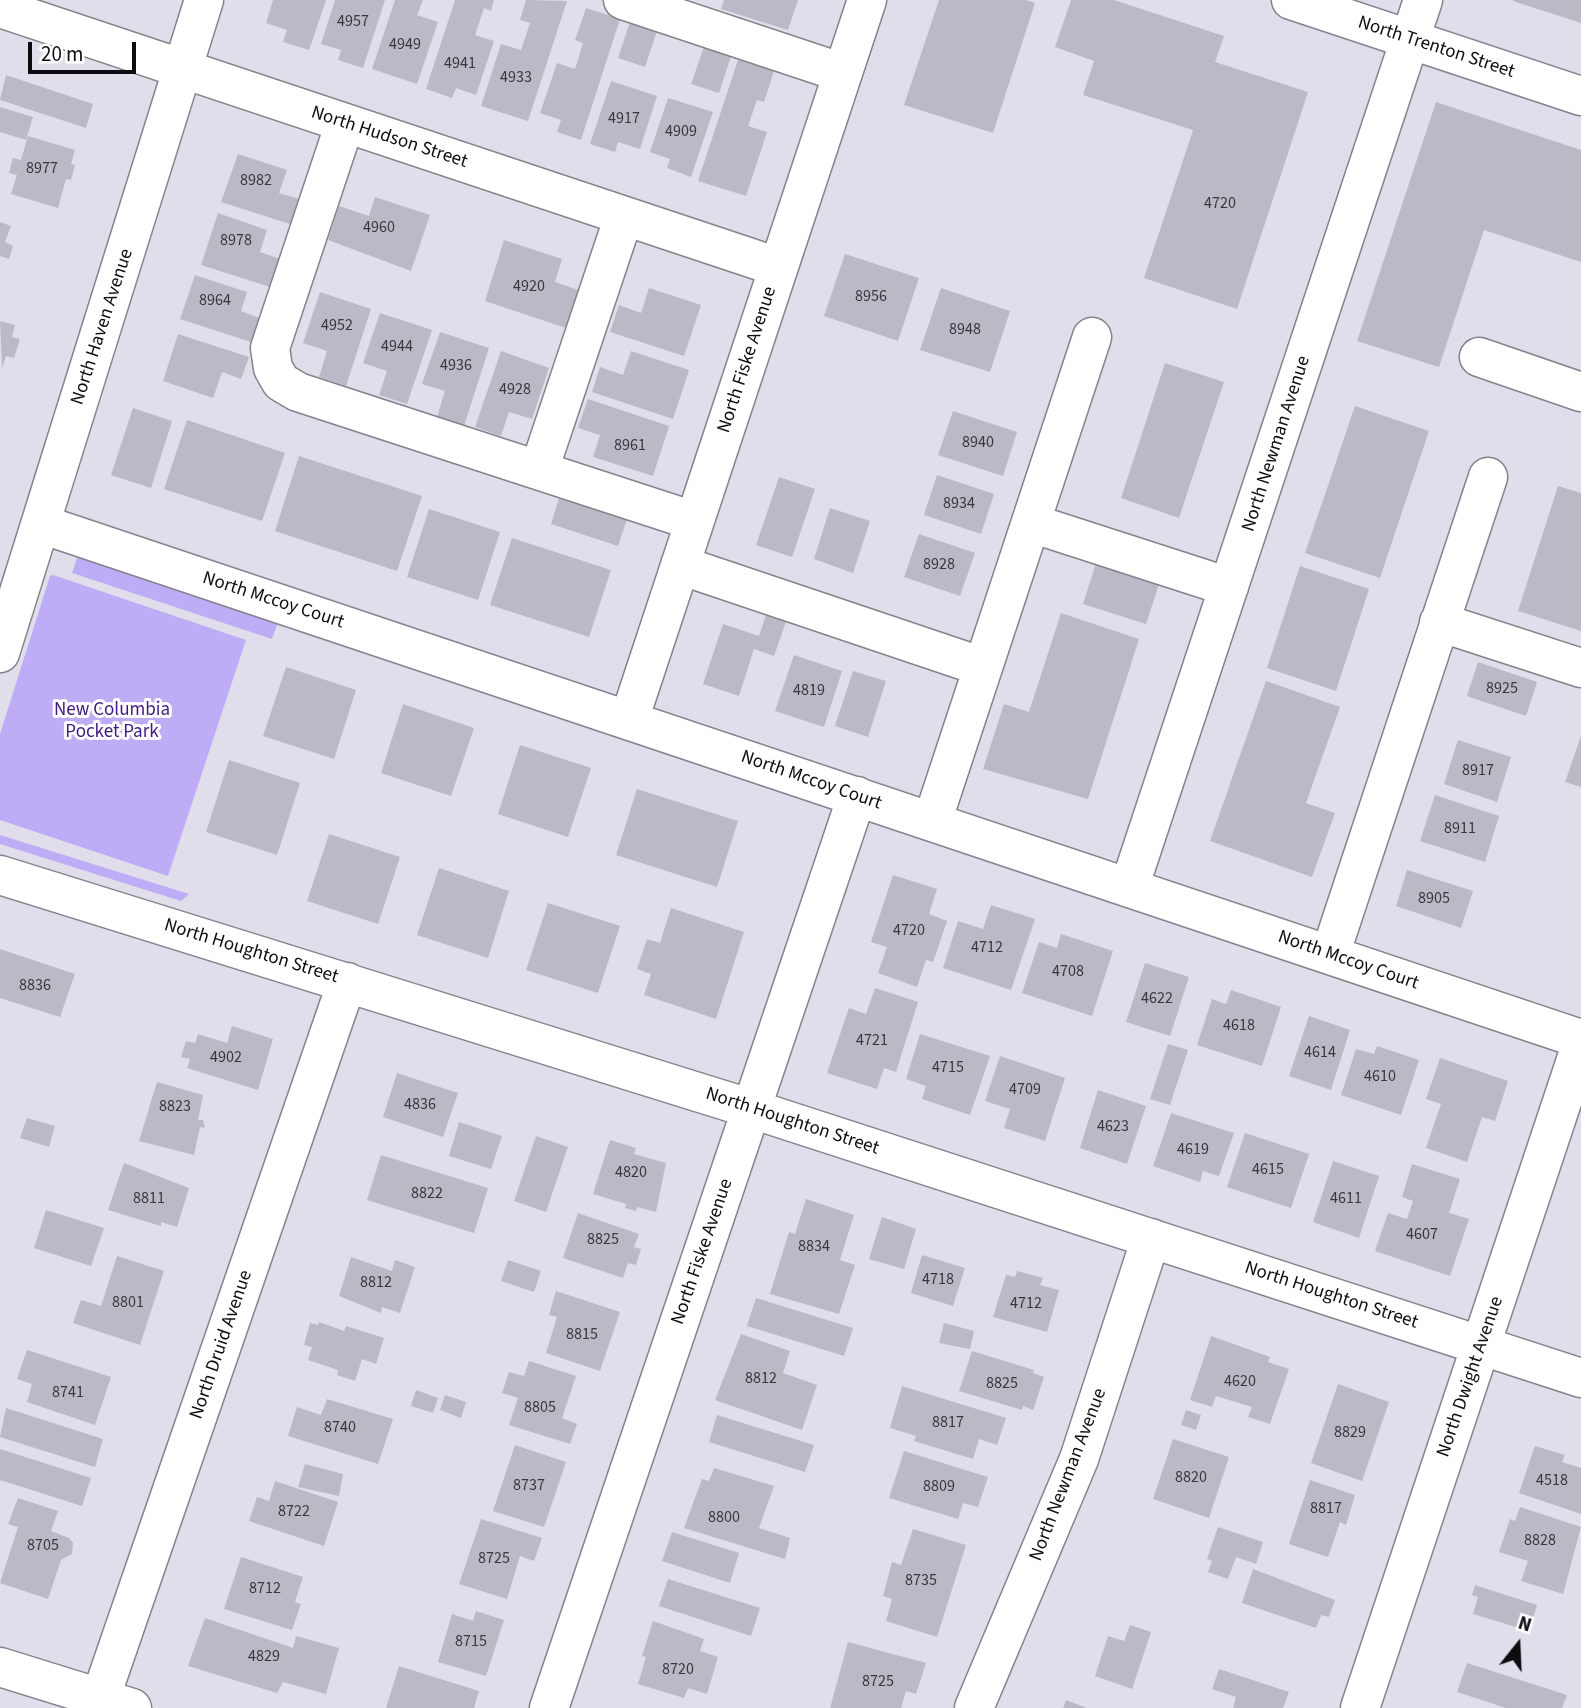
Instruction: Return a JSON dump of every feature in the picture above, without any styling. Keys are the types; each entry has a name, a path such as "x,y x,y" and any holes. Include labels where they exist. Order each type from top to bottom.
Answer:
{"street":[{"name":"North Haven Avenue","path":"0,653 204,0"},
{"path":"623,0 843,73"},
{"name":"North Fiske Avenue","path":"629,720 867,0"},
{"name":"North Trenton Street","path":"1291,0 1581,96"},
{"name":"North Newman Avenue","path":"1129,888 1423,0"},
{"name":"North Hudson Street","path":"0,8 778,267"},
{"path":"345,123 270,348 273,368 281,382 298,392 694,521"},
{"path":"539,470 624,216"},
{"path":"932,822 1092,337"},
{"path":"1479,358 1581,392"},
{"path":"1330,955 1488,477"},
{"path":"1031,523 1229,587"},
{"name":"North Mccoy Court","path":"41,524 1581,1039"},
{"path":"680,565 983,667"},
{"path":"1439,622 1581,668"},
{"name":"North Fiske Avenue","path":"549,1708 857,796"},
{"name":"North Houghton Street","path":"0,875 752,1109 1581,1378"},
{"name":"North Druid Avenue","path":"110,1705 347,982"},
{"name":"North Dwight Avenue","path":"1360,1708 1581,1045"},
{"name":"North Newman Avenue","path":"974,1708 1079,1459 1151,1238"},
{"path":"0,1667 110,1705"}],"green space":[{"path":"78,555 278,622 272,639 72,573"},
{"name":"New Columbia Pocket Park","path":"50,576 246,640 168,876 0,820 0,734"},
{"path":"0,835 189,894 181,901 0,844"}],"building":[{"path":"273,0 326,0 309,50 283,42 287,30 266,23"},
{"path":"335,0 385,0 363,68 338,60 341,50 321,44"},
{"path":"395,0 423,0 417,15 438,22 417,84 372,69"},
{"path":"455,0 494,0 491,11 484,8 475,35 494,41 476,95 456,88 452,98 426,89"},
{"path":"526,0 567,1 528,121 481,106 501,44 521,50 530,23 520,20"},
{"path":"724,0 798,0 788,30 721,9"},
{"path":"939,0 1026,0 1035,3 993,133 904,105"},
{"path":"1071,0 1114,0 1224,36 1215,62 1308,92 1237,309 1144,278 1193,130 1083,95 1094,61 1055,47"},
{"path":"1581,0 1581,23 1513,1"},
{"path":"586,8 620,19 581,140 557,132 561,120 540,113 557,63 575,69 583,43 575,40"},
{"path":"630,22 657,31 645,67 618,58"},
{"path":"704,47 731,56 719,93 691,84"},
{"path":"738,60 774,71 764,102 757,100 748,126 767,132 746,196 698,181"},
{"path":"6,75 93,104 86,128 0,100"},
{"path":"611,81 657,96 640,149 618,142 615,152 590,144"},
{"path":"668,98 713,112 691,177 667,168 670,159 650,152"},
{"path":"1436,102 1581,150 1581,262 1484,230 1439,367 1357,341"},
{"path":"0,107 33,117 26,140 0,132"},
{"path":"28,136 75,150 71,164 75,165 71,180 66,179 58,208 11,194 17,175 9,173 13,158 21,160"},
{"path":"238,154 287,170 279,193 299,199 290,224 221,202"},
{"path":"375,197 430,215 411,271 328,240 339,206 369,216"},
{"path":"218,213 267,230 260,252 280,259 270,287 201,265"},
{"path":"0,222 11,226 5,242 13,246 9,259 0,256"},
{"path":"504,240 562,259 555,282 584,292 572,330 485,301"},
{"path":"845,254 919,278 898,341 824,316"},
{"path":"195,275 247,292 241,311 262,319 254,343 180,319"},
{"path":"649,288 701,305 684,356 610,332 619,305 641,313"},
{"path":"941,288 1010,311 990,372 920,350"},
{"path":"320,292 371,309 346,386 319,377 327,351 303,343"},
{"path":"380,313 432,330 407,404 379,395 387,371 363,363"},
{"path":"0,321 15,325 12,337 20,339 14,358 6,356 2,368"},
{"path":"440,332 489,348 464,426 437,417 445,391 422,384"},
{"path":"178,334 249,357 241,379 222,372 213,398 163,381"},
{"path":"501,351 549,368 532,419 509,412 501,436 475,427"},
{"path":"631,351 689,370 673,419 592,392 600,367 623,375"},
{"path":"1165,363 1224,382 1179,518 1121,498"},
{"path":"588,399 669,426 653,476 593,457 600,435 578,428"},
{"path":"1355,406 1429,431 1380,578 1305,553"},
{"path":"133,408 172,421 151,488 111,475"},
{"path":"953,411 1017,432 1003,476 938,455"},
{"path":"187,420 285,453 262,521 164,489"},
{"path":"299,456 422,496 397,571 275,531"},
{"path":"937,475 994,494 981,534 924,515"},
{"path":"779,477 815,489 792,557 756,545"},
{"path":"1558,486 1581,493 1581,631 1518,611"},
{"path":"562,488 630,510 618,546 551,524"},
{"path":"830,508 870,521 853,573 814,559"},
{"path":"429,509 500,532 478,600 407,577"},
{"path":"919,534 975,553 960,596 904,577"},
{"path":"512,538 611,570 589,637 490,605"},
{"path":"1096,563 1159,584 1146,624 1083,604"},
{"path":"1300,566 1369,589 1336,691 1267,668"},
{"path":"1061,613 1139,639 1088,799 983,769 1004,704 1029,712"},
{"path":"766,615 786,622 774,656 754,649 739,696 703,684 723,624 759,636"},
{"path":"794,655 842,671 824,727 775,711"},
{"path":"1478,662 1537,682 1526,716 1467,696"},
{"path":"286,667 356,690 334,759 263,736"},
{"path":"853,671 886,681 868,737 835,726"},
{"path":"1266,681 1340,707 1306,803 1335,813 1312,877 1210,841"},
{"path":"403,704 474,728 451,796 381,773"},
{"path":"1581,736 1581,787 1565,782"},
{"path":"1458,740 1511,757 1497,802 1444,784"},
{"path":"520,745 591,768 568,837 498,814"},
{"path":"229,760 300,783 277,855 206,832"},
{"path":"637,789 738,821 717,887 616,855"},
{"path":"1435,795 1499,816 1485,862 1420,841"},
{"path":"329,834 400,857 378,924 307,901"},
{"path":"439,868 509,891 488,958 417,935"},
{"path":"1407,870 1473,891 1461,928 1396,906"},
{"path":"893,875 937,889 929,914 947,921 933,962 926,960 917,987 878,973 887,947 871,942"},
{"path":"548,903 620,926 598,993 526,970"},
{"path":"991,905 1035,919 1011,990 943,968 958,921 983,929"},
{"path":"671,908 744,932 716,1019 644,995 651,974 637,969 647,939 660,943"},
{"path":"1061,934 1113,951 1092,1016 1022,993 1039,942 1057,948"},
{"path":"0,949 75,974 60,1017 0,998"},
{"path":"1145,963 1189,977 1170,1036 1126,1022"},
{"path":"875,988 918,1002 896,1072 884,1068 877,1089 827,1073 849,1008 866,1014"},
{"path":"1231,990 1281,1007 1262,1066 1197,1045 1212,999 1226,1004"},
{"path":"1309,1016 1350,1030 1331,1090 1289,1076"},
{"path":"232,1026 273,1039 258,1090 187,1068 190,1059 181,1057 186,1041 195,1043 198,1034 227,1043"},
{"path":"920,1034 990,1056 970,1115 922,1099 926,1086 906,1079"},
{"path":"1168,1044 1188,1050 1170,1105 1150,1099"},
{"path":"1377,1046 1419,1060 1401,1115 1341,1095 1356,1049 1374,1054"},
{"path":"1000,1056 1065,1078 1045,1141 1004,1128 1010,1109 985,1101"},
{"path":"1440,1058 1508,1081 1495,1121 1482,1117 1467,1162 1426,1148 1441,1104 1426,1099"},
{"path":"397,1073 458,1093 443,1137 383,1117"},
{"path":"157,1082 203,1095 198,1120 203,1120 205,1128 200,1127 194,1155 139,1141"},
{"path":"1098,1090 1146,1106 1127,1164 1080,1148"},
{"path":"1171,1113 1234,1133 1219,1176 1203,1171 1200,1182 1153,1166"},
{"path":"27,1118 55,1126 49,1147 20,1138"},
{"path":"459,1122 502,1136 491,1169 449,1156"},
{"path":"1245,1133 1309,1154 1291,1208 1227,1187"},
{"path":"536,1136 568,1147 546,1212 514,1201"},
{"path":"610,1140 636,1148 634,1154 666,1163 656,1212 637,1207 636,1211 625,1208 626,1204 593,1194"},
{"path":"381,1155 488,1188 474,1233 367,1200"},
{"path":"1333,1161 1379,1176 1359,1238 1313,1222"},
{"path":"124,1163 189,1188 177,1227 161,1222 161,1226 108,1210"},
{"path":"1412,1164 1460,1179 1449,1213 1469,1219 1450,1276 1375,1251 1388,1213 1407,1219 1413,1201 1402,1197"},
{"path":"806,1199 854,1215 840,1260 855,1265 839,1314 770,1294 789,1232 795,1234"},
{"path":"46,1210 104,1228 91,1266 34,1248"},
{"path":"578,1213 639,1234 634,1247 641,1249 636,1265 628,1263 623,1278 563,1258"},
{"path":"882,1217 916,1229 904,1269 869,1259"},
{"path":"922,1255 965,1268 953,1306 911,1293"},
{"path":"117,1256 164,1271 140,1345 73,1323 81,1300 101,1306"},
{"path":"351,1257 392,1271 395,1260 415,1267 400,1313 382,1307 381,1313 339,1296"},
{"path":"508,1260 541,1271 534,1292 501,1281"},
{"path":"1017,1271 1043,1278 1040,1285 1059,1290 1047,1332 993,1317 1006,1275 1015,1277"},
{"path":"556,1291 620,1312 600,1371 546,1353 557,1317 549,1315"},
{"path":"756,1298 853,1328 844,1356 747,1326"},
{"path":"319,1322 344,1331 346,1326 384,1338 376,1364 362,1359 355,1381 337,1375 338,1370 308,1360 312,1347 304,1345 310,1323 318,1325"},
{"path":"944,1323 974,1331 970,1349 939,1343"},
{"path":"741,1334 790,1351 783,1373 817,1385 802,1430 715,1400"},
{"path":"1211,1336 1270,1357 1268,1362 1289,1369 1270,1424 1248,1417 1252,1407 1216,1396 1212,1407 1190,1400"},
{"path":"27,1350 111,1377 95,1425 27,1402 32,1384 17,1379"},
{"path":"972,1351 1034,1370 1033,1373 1044,1377 1033,1410 1023,1406 1022,1410 959,1391"},
{"path":"529,1361 576,1376 562,1418 577,1424 570,1444 509,1425 518,1398 502,1393 509,1372 524,1376"},
{"path":"1338,1384 1389,1402 1362,1481 1311,1463"},
{"path":"902,1386 1006,1418 997,1445 979,1439 973,1459 914,1441 916,1436 890,1428"},
{"path":"416,1390 438,1398 433,1413 411,1406"},
{"path":"445,1395 466,1402 461,1418 440,1410"},
{"path":"327,1399 393,1419 378,1464 288,1436 297,1407 321,1415"},
{"path":"6,1408 103,1439 95,1467 0,1437"},
{"path":"1186,1410 1201,1415 1196,1430 1181,1425"},
{"path":"717,1415 814,1445 805,1472 709,1442"},
{"path":"1173,1439 1229,1457 1209,1518 1153,1499"},
{"path":"515,1445 566,1462 544,1527 493,1511"},
{"path":"1535,1446 1565,1455 1562,1462 1581,1468 1581,1514 1519,1493"},
{"path":"0,1449 91,1478 82,1506 0,1480"},
{"path":"904,1451 988,1477 978,1507 963,1503 958,1519 889,1498"},
{"path":"305,1464 343,1474 339,1496 298,1487"},
{"path":"714,1468 774,1486 759,1528 790,1538 785,1559 684,1528 702,1479 709,1481"},
{"path":"1310,1480 1355,1495 1346,1525 1340,1522 1328,1557 1289,1544"},
{"path":"275,1481 338,1502 324,1546 249,1521 257,1497 269,1501"},
{"path":"18,1498 58,1511 51,1531 69,1538 73,1543 72,1554 61,1560 48,1599 0,1583 18,1527 8,1524"},
{"path":"1520,1507 1581,1527 1563,1594 1521,1581 1528,1561 1499,1552 1510,1519 1515,1521"},
{"path":"481,1519 542,1538 534,1561 520,1556 507,1599 459,1584"},
{"path":"1218,1527 1263,1542 1256,1564 1236,1557 1228,1579 1208,1572 1212,1561 1207,1559"},
{"path":"913,1529 966,1545 937,1637 886,1621 892,1599 883,1596 892,1562 901,1565"},
{"path":"672,1532 739,1553 730,1583 662,1561"},
{"path":"241,1557 303,1577 295,1602 301,1604 292,1630 224,1609"},
{"path":"1253,1569 1335,1600 1329,1617 1321,1615 1316,1628 1242,1603"},
{"path":"668,1579 760,1608 751,1636 659,1606"},
{"path":"1475,1585 1537,1605 1529,1631 1473,1614 1478,1597 1472,1595"},
{"path":"476,1611 504,1620 486,1676 438,1662 452,1614 473,1621"},
{"path":"205,1618 293,1648 296,1636 339,1648 326,1694 283,1682 277,1693 188,1666"},
{"path":"653,1621 704,1639 700,1651 718,1657 707,1694 688,1688 684,1698 638,1684 646,1657 642,1656"},
{"path":"1130,1625 1151,1632 1132,1689 1095,1676 1108,1636 1124,1641"},
{"path":"848,1642 926,1663 916,1694 906,1691 901,1708 830,1708"},
{"path":"1467,1663 1567,1695 1562,1708 1506,1708 1457,1692"},
{"path":"399,1666 479,1691 474,1708 386,1708"},
{"path":"1219,1669 1289,1692 1283,1708 1233,1708 1236,1697 1212,1689"},
{"path":"1066,1700 1087,1708 1063,1708"}]}
